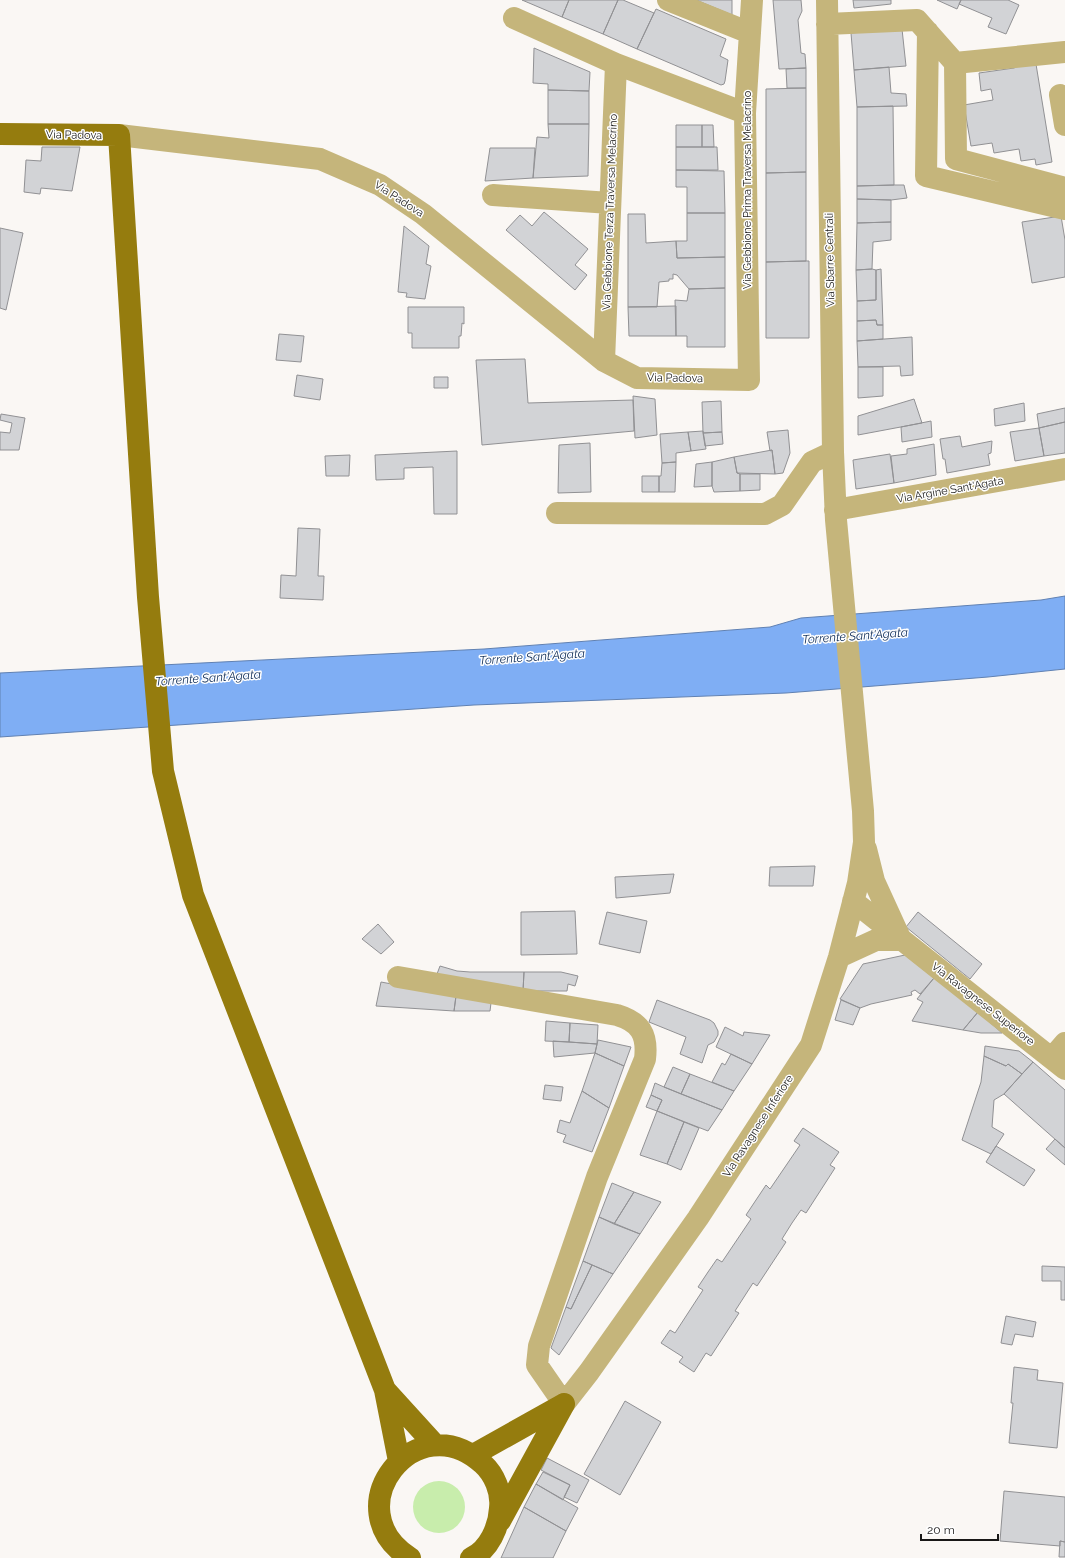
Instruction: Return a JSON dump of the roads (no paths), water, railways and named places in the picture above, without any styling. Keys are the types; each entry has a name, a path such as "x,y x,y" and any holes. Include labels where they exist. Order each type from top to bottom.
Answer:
{"main road":[{"name":"Via Padova","path":"0,134 118,135"},
{"path":"118,135 148,597 163,771 192,895 385,1390 399,1461"},
{"path":"385,1390 435,1445"},
{"path":"473,1455 564,1404"},
{"path":"471,1558 489,1542 564,1404"},
{"path":"410,1558 398,1550 386,1534 380,1515 380,1495 386,1476 399,1461 416,1450 435,1445 455,1447 473,1455 488,1469 498,1486 501,1506 489,1542"}],"street":[{"path":"668,0 750,33"},
{"name":"Via Gebbione Prima Traversa Melacrino","path":"749,380 745,113 752,0"},
{"name":"Via Sbarre Centrali","path":"827,0 832,452 835,515 863,811"},
{"path":"514,18 616,64 745,113"},
{"path":"827,24 917,20 955,63 956,159 1065,188"},
{"path":"928,32 926,176 1065,209"},
{"path":"955,63 1065,52"},
{"name":"Via Gebbione Terza Traversa Melacrino","path":"604,361 616,64"},
{"path":"1060,95 1065,125"},
{"name":"Via Padova","path":"118,135 320,159 380,185 423,214 604,361 637,378 749,380"},
{"path":"493,195 610,203"},
{"path":"557,513 765,514 782,505 812,462 832,452"},
{"name":"Via Argine Sant'Agata","path":"835,515 1065,469"},
{"name":"Via Ravagnese Inferiore","path":"564,1404 698,1218 810,1045 839,957 858,883 864,842 863,811"},
{"path":"839,957 876,940 901,940 874,881 864,842"},
{"name":"Via Ravagnese Superiore","path":"853,901 901,940 1061,1057"},
{"path":"398,977 617,1015 628,1018 644,1035 646,1047 645,1058 597,1177 539,1346 537,1365 564,1404"}],"water":[{"name":"Torrente Sant'Agata","path":"1065,596 1065,669 988,677 786,693 474,705 0,737 0,673 484,649 770,627 801,618 1041,600"}]}
